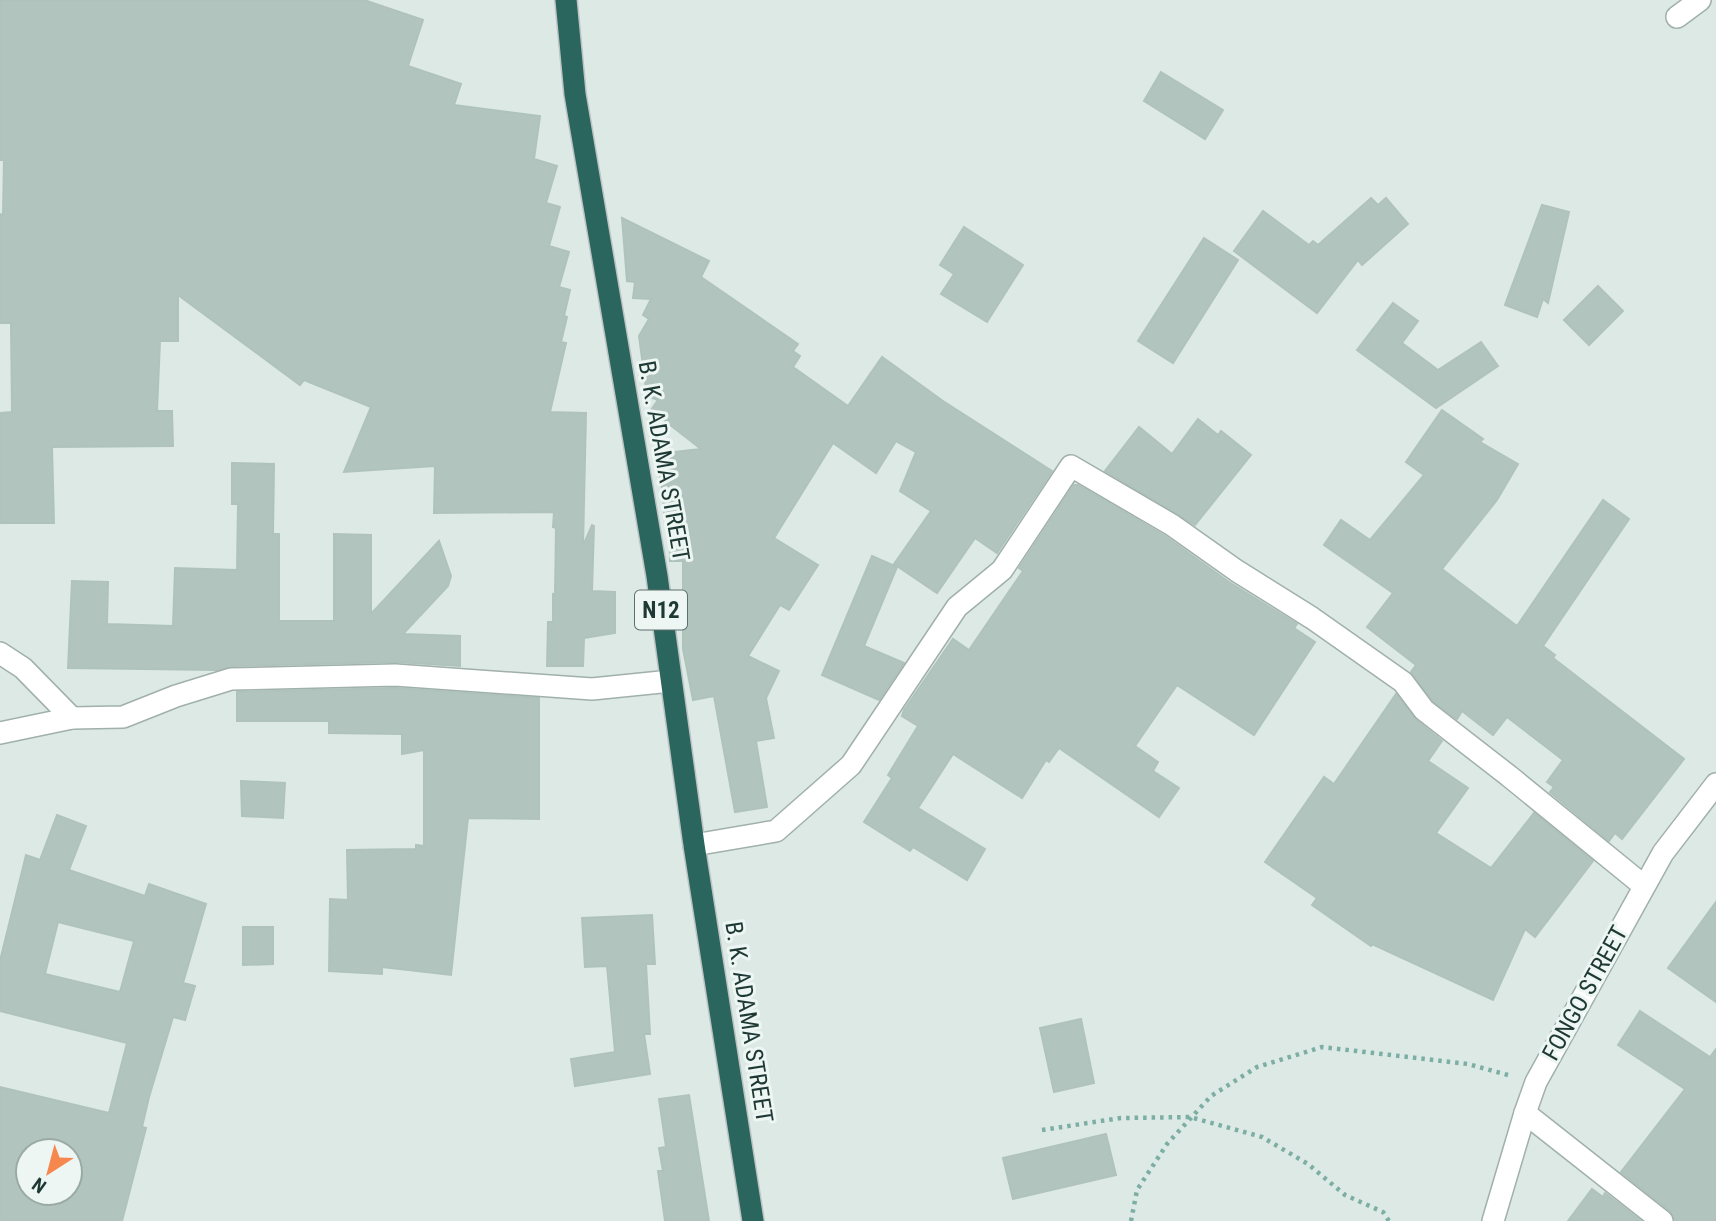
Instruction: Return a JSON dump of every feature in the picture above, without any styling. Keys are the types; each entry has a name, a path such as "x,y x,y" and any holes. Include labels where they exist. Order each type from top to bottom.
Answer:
{"highway":[{"name":"B. K. ADAMA STREET","path":"566,0 575,94 657,576 694,845 753,1221"}],"street":[{"path":"1677,17 1700,0"},
{"path":"694,845 776,831 851,765 957,607 1002,570 1071,466 1172,525 1403,682 1424,710 1644,886"},
{"path":"0,653 23,668 72,718"},
{"path":"0,733 72,718 123,717 176,696 231,679 395,676 592,689 671,681"},
{"name":"FONGO STREET","path":"1493,1221 1536,1082 1663,853 1716,784"},
{"path":"1525,1113 1662,1221"}],"path":[{"path":"1131,1221 1137,1190 1167,1144 1211,1096 1257,1067 1322,1047 1468,1064 1536,1082"},
{"path":"1042,1130 1121,1118 1190,1117 1262,1137 1308,1164 1345,1195 1383,1212 1389,1221"}],"building":[{"path":"0,0 364,0 423,20 408,66 461,84 454,105 540,116 534,159 557,166 546,203 560,207 549,246 569,252 559,287 570,290 561,342 566,343 550,412 586,413 583,546 592,525 592,591 615,592 615,633 584,638 583,666 547,666 548,622 553,622 553,594 555,595 554,512 434,513 435,466 344,472 371,407 304,380 300,385 178,295 178,341 160,341 157,411 172,411 173,446 52,447 54,523 0,523 0,413 12,412 11,323 0,323 0,214 3,215 4,160 0,160"},
{"path":"1161,72 1223,110 1205,139 1144,101"},
{"path":"1371,198 1378,205 1386,198 1408,224 1362,265 1358,260 1317,313 1234,251 1263,211 1309,245 1313,241 1318,245"},
{"path":"1542,205 1569,212 1548,303 1543,299 1537,317 1505,305"},
{"path":"622,218 709,261 701,277 798,344 793,351 800,356 793,367 848,406 882,357 943,401 1052,471 997,553 975,538 937,593 894,564 931,511 900,491 916,452 896,441 876,473 833,443 774,538 818,565 789,610 780,605 748,656 779,671 766,698 774,738 756,741 767,807 735,812 714,696 693,700 683,649 683,561 670,561 671,513 664,513 657,454 701,449 651,410 658,400 647,396 639,336 649,319 643,315 651,299 633,298 635,282 627,281"},
{"path":"964,227 1023,265 987,322 941,294 954,274 940,265"},
{"path":"1204,238 1238,260 1173,363 1138,341"},
{"path":"1598,286 1623,311 1589,345 1564,320"},
{"path":"1393,303 1418,321 1402,343 1438,370 1481,342 1498,366 1436,408 1357,350"},
{"path":"1442,410 1483,439 1480,442 1518,464 1497,500 1442,569 1517,626 1603,500 1629,519 1543,646 1555,655 1553,658 1684,759 1622,839 1615,833 1609,841 1550,792 1554,787 1547,782 1563,760 1507,717 1493,735 1462,711 1457,719 1433,701 1411,672 1416,665 1367,627 1393,593 1324,545 1341,520 1370,540 1424,475 1406,462"},
{"path":"1198,419 1218,435 1221,431 1251,455 1195,525 1105,471 1139,427 1172,454"},
{"path":"232,463 274,464 273,534 279,534 279,621 334,621 334,534 371,535 371,614 439,541 451,576 448,586 403,634 460,636 460,666 395,662 231,666 217,670 68,668 72,581 108,582 107,624 173,626 175,568 237,570 238,504 232,504"},
{"path":"1074,485 1165,536 1229,582 1297,624 1294,628 1315,642 1254,735 1177,685 1135,746 1158,762 1153,771 1179,788 1159,817 1059,748 1049,762 1046,760 1022,798 953,754 918,808 985,849 967,880 913,847 910,851 864,822 892,778 888,775 918,726 902,716 904,710 953,639 969,650 1023,571 1019,568"},
{"path":"872,556 897,567 864,646 904,663 879,700 822,675"},
{"path":"395,688 539,698 539,819 468,818 451,975 382,967 382,974 329,971 330,899 348,900 347,850 416,849 416,845 424,846 424,750 402,754 402,734 329,733 329,721 237,721 237,692"},
{"path":"1396,694 1416,720 1442,741 1428,761 1468,788 1436,833 1491,868 1534,813 1593,861 1535,937 1525,929 1493,1000 1372,944 1371,946 1312,905 1317,898 1265,862 1324,777 1334,784"},
{"path":"241,781 285,783 283,818 242,816"},
{"path":"57,815 86,826 69,870 145,896 149,884 206,904 183,983 195,986 185,1020 173,1017 149,1097 142,1127 146,1128 122,1221 0,1221 0,1087 109,1113 127,1043 0,1011 0,961 26,855 40,860","holes":["58,922 134,941 120,992 45,974"]},
{"path":"1716,902 1716,1002 1668,968"},
{"path":"652,915 655,964 646,964 650,1034 644,1034 650,1074 575,1086 571,1059 615,1052 607,966 585,967 582,918"},
{"path":"243,927 273,927 273,964 243,965"},
{"path":"1640,1011 1710,1057 1716,1049 1716,1221 1675,1221 1670,1211 1621,1172 1685,1089 1618,1045"},
{"path":"1081,1019 1094,1083 1054,1092 1040,1028"},
{"path":"689,1095 709,1221 665,1221 658,1171 663,1171 659,1148 666,1147 659,1099"},
{"path":"1106,1134 1116,1175 1013,1199 1003,1158"},
{"path":"1592,1189 1603,1197 1605,1193 1641,1221 1568,1221"}]}
